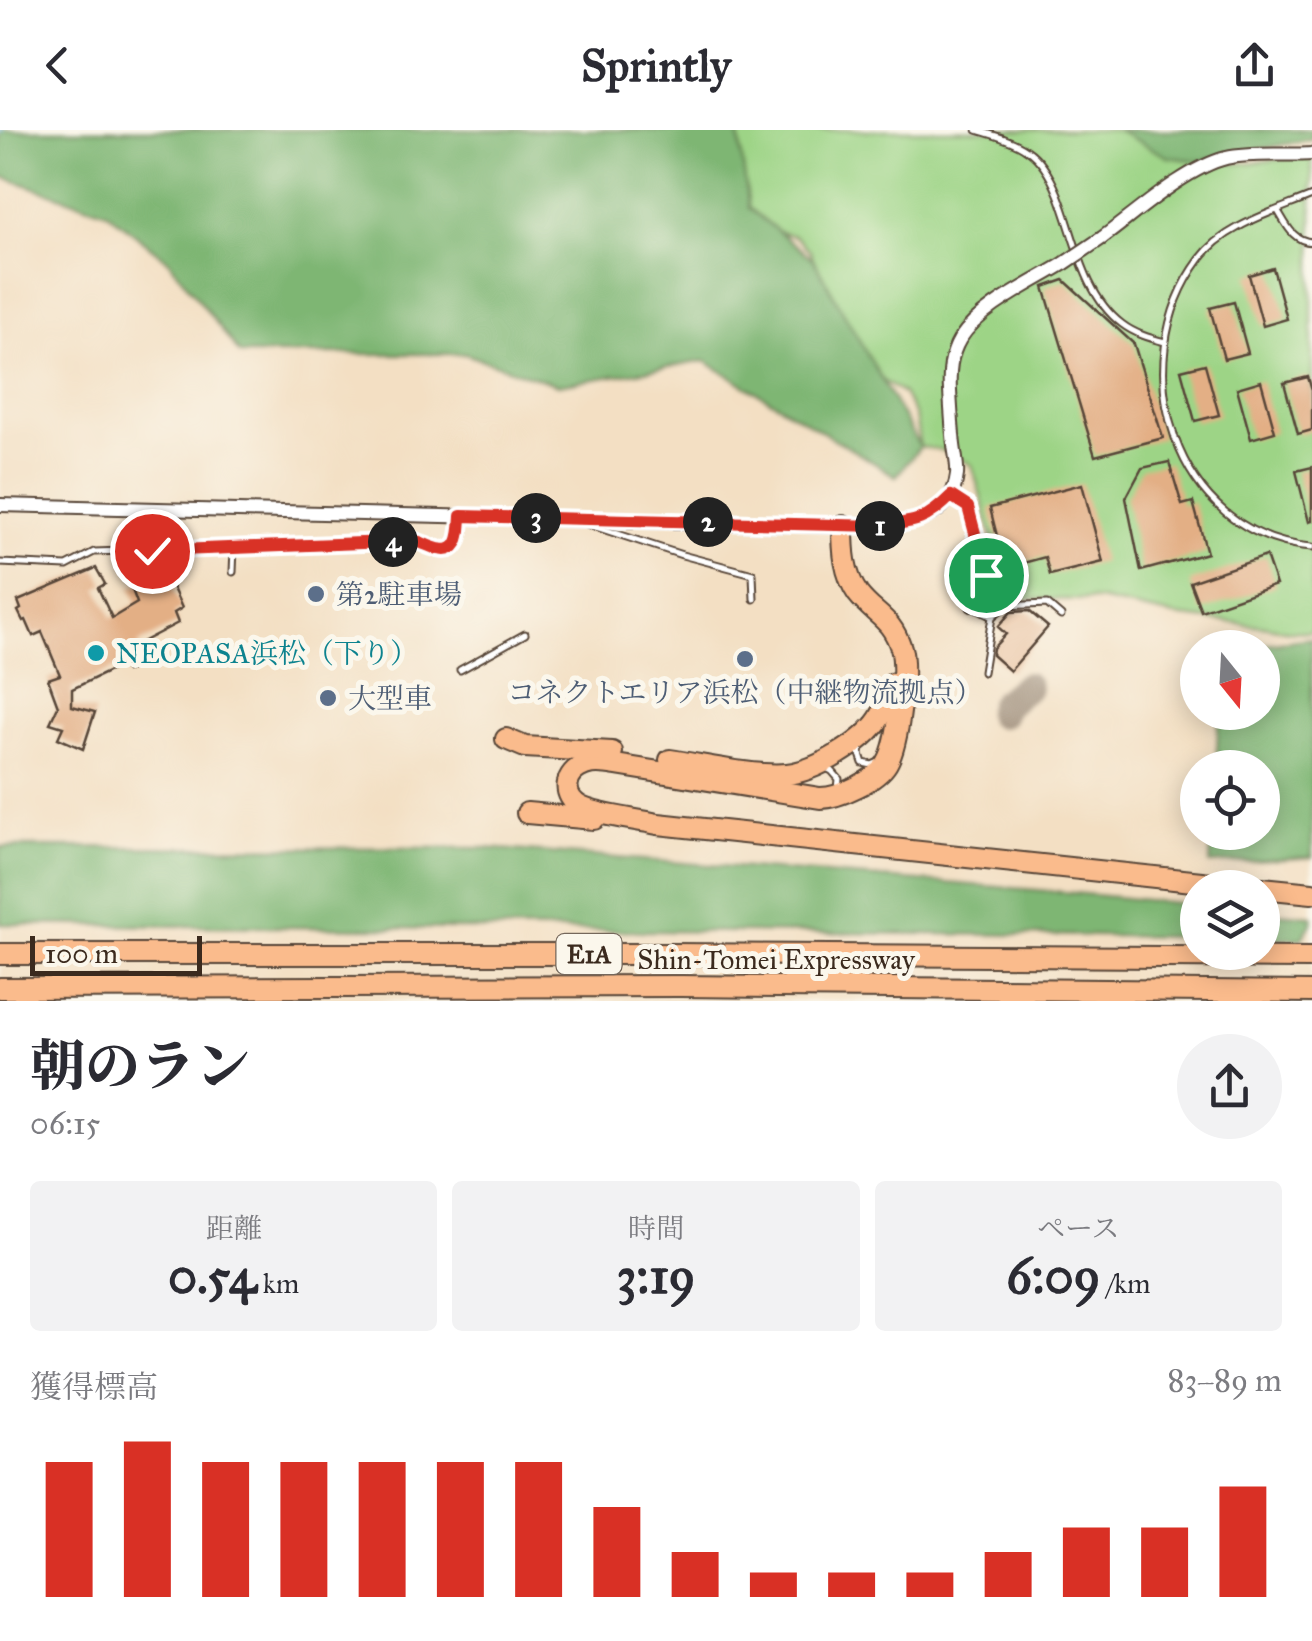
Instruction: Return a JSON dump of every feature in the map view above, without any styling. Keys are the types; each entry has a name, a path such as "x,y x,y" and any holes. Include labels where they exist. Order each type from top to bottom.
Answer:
{"highway":[{"path":"506,739 525,747 585,749 786,774 813,767 864,736 888,702 895,662 884,632 844,587 836,564 836,526"},
{"path":"658,824 578,805 568,794 570,775 589,764 606,763 828,798 846,793 887,763 902,695 903,657 891,626 862,598 852,582 836,526"},
{"path":"526,813 1180,880"},
{"path":"1280,890 1312,893"},
{"name":"Shin-Tomei Expressway","path":"0,954 1312,958"},
{"name":"Shin-Tomei Expressway","path":"0,988 681,986 1312,992"},
{"path":"1082,1001 1185,992"}],"street":[{"path":"0,505 836,526 880,526 922,520 951,496 957,475 949,365 970,327 989,310 1065,263 1197,170 1223,158 1312,154"},
{"path":"951,496 968,507 986,575 972,606"}],"lane":[{"path":"977,130 1026,150 1040,162 1052,178 1101,303 1122,324 1165,342"},
{"path":"1312,196 1216,241 1200,258 1180,295 1162,355 1163,385 1174,434 1190,472 1206,494 1242,527 1291,546 1312,548"},
{"path":"1278,211 1298,240 1312,242"},
{"path":"0,563 68,566 94,552 415,541 449,549 460,540 461,516"},
{"path":"575,520 753,574 754,599"},
{"path":"234,548 234,572"},
{"path":"982,672 992,617 1005,606 1047,604 1061,616"},
{"path":"972,606 992,617"},
{"path":"460,670 525,634"},
{"path":"864,736 860,754 863,762 872,764 890,756"},
{"path":"813,767 828,768 839,778 838,788 828,798"}],"green space":[{"path":"0,130 738,130 749,208 813,259 920,447 896,476 705,361 558,385 465,354 240,354 169,261 107,212 0,176"},
{"path":"733,130 1123,130 1236,164 1312,156 1312,632 1174,616 1099,600 1021,599 1003,594 1001,567 972,465 942,450 920,447 915,416 903,394 883,381 822,281 810,251 795,236 773,230 753,217 743,199"},
{"path":"1117,130 1312,130 1312,139 1200,161 1168,157"},
{"path":"1312,638 1312,857 1210,864 1211,850 1280,850 1280,750 1217,750 1218,730 1280,730 1280,642"},
{"path":"0,847 487,848 1180,903 1180,937 0,924"},
{"path":"1280,913 1312,916 1301,939 1280,938"}],"building":[{"path":"1273,268 1287,319 1263,326 1249,275"},
{"path":"1064,280 1134,344 1163,438 1095,456 1044,287"},
{"path":"1234,302 1248,353 1224,359 1210,308"},
{"path":"1205,364 1219,415 1195,421 1181,370"},
{"path":"1308,377 1312,430 1298,434 1284,383"},
{"path":"1261,381 1275,432 1251,439 1237,388"},
{"path":"1169,462 1182,505 1193,502 1207,553 1141,571 1126,498 1142,468"},
{"path":"1312,467 1312,521 1309,522 1296,471"},
{"path":"1082,484 1103,562 1050,575 1045,557 1005,568 990,508"},
{"path":"1266,556 1276,585 1201,611 1190,582"},
{"name":"NEOPASA浜松（下り）","path":"96,568 105,584 98,588 112,618 137,603 131,587 166,573 182,608 174,613 178,623 138,644 147,663 126,672 122,665 72,689 72,706 95,712 83,749 58,738 63,727 50,723 58,706 48,679 60,675 42,632 33,636 18,611 18,601"},
{"path":"1029,611 1048,627 1010,671 992,655 993,648 1006,634 998,627 1011,612"}],"taxiway":[{"path":"1001,713 1004,704 1026,687"}],"place":[{"name":"第2駐車場","path":"316,594"},
{"name":"NEOPASA浜松（下り）","path":"96,653"},
{"name":"コネクトエリア浜松（中継物流拠点）","path":"745,659"},
{"name":"大型車","path":"328,698"}],"route":[{"path":"152,551 415,541 449,549 460,540 461,516 880,526 922,520 951,496 968,507 986,575"}]}
